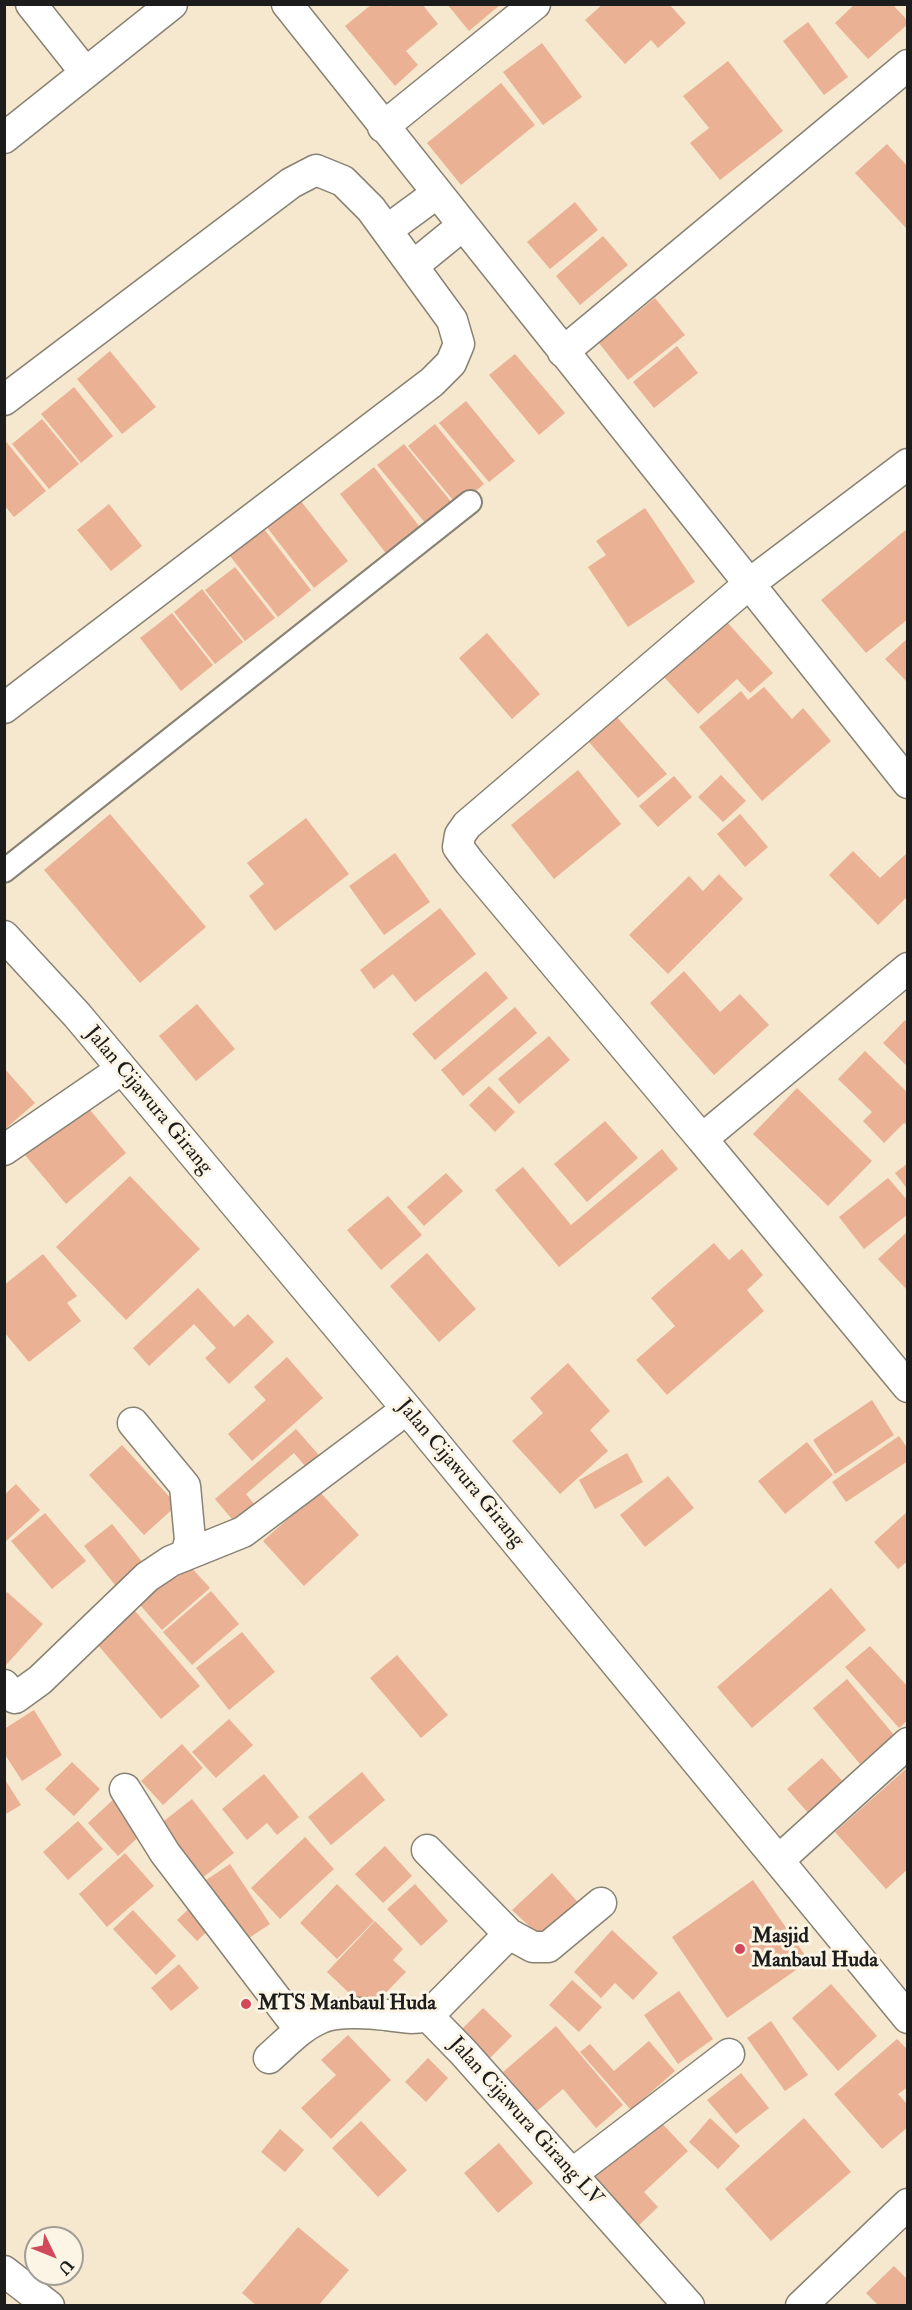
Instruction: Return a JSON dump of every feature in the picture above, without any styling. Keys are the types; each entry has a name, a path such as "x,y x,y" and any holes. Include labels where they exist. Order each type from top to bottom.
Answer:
{"street":[{"path":"31,4 85,72"},
{"path":"4,138 172,4"},
{"path":"287,4 436,194 908,783"},
{"path":"383,127 535,4"},
{"path":"563,352 908,65"},
{"path":"4,400 291,183 316,170 344,181 371,209 452,320 459,344 451,363 432,382 4,708"},
{"path":"387,230 436,194"},
{"path":"414,266 462,226"},
{"path":"908,464 749,585 466,825 460,835 458,848 908,1387"},
{"path":"4,871 470,502"},
{"name":"Jalan Cijawura Girang","path":"4,936 77,1015 407,1409 908,2018"},
{"path":"702,1139 908,968"},
{"path":"4,1150 122,1069"},
{"path":"8,1696 40,1680 147,1576 171,1561 243,1532 407,1409"},
{"path":"133,1423 184,1486 190,1540 186,1555"},
{"path":"779,1860 908,1743"},
{"path":"125,1789 165,1853 300,2030"},
{"path":"427,1850 509,1934 533,1947 548,1947 600,1903"},
{"path":"269,2058 300,2030 322,2017 387,2015 410,2020 428,2016 509,1934"},
{"name":"Jalan Cijawura Girang LV","path":"428,2016 689,2306"},
{"path":"572,2174 729,2054"},
{"path":"801,2306 908,2204"},
{"path":"4,2271 49,2306"}],"building":[{"path":"372,4 389,4 390,7 393,4 422,4 438,24 406,51 418,65 395,86 345,26"},
{"path":"447,4 501,4 469,31"},
{"path":"603,4 669,4 686,23 658,48 651,40 625,64 585,20"},
{"path":"855,4 892,4 908,21 908,24 868,59 835,23"},
{"path":"808,22 848,77 824,95 783,41"},
{"path":"542,43 582,97 543,125 503,72"},
{"path":"728,61 783,131 720,180 690,143 709,128 683,96"},
{"path":"501,83 535,125 461,185 427,143"},
{"path":"887,144 908,167 908,227 906,228 855,173"},
{"path":"575,202 598,230 550,269 527,242"},
{"path":"603,236 628,265 580,305 556,276"},
{"path":"655,298 685,335 628,380 599,343"},
{"path":"677,346 698,373 654,408 633,382"},
{"path":"110,351 156,407 122,434 77,379"},
{"path":"515,354 565,413 539,435 489,375"},
{"path":"74,387 113,436 81,463 41,414"},
{"path":"466,401 515,461 489,482 439,423"},
{"path":"42,419 79,464 49,489 12,444"},
{"path":"435,424 484,484 458,506 408,446"},
{"path":"4,439 46,491 14,517 4,505"},
{"path":"404,444 453,504 427,525 377,465"},
{"path":"374,467 422,530 388,556 340,494"},
{"path":"300,500 348,561 314,588 266,526"},
{"path":"109,504 142,546 111,571 77,530"},
{"path":"645,508 695,582 628,627 588,567 606,555 596,541"},
{"path":"908,528 908,619 866,653 821,600"},
{"path":"264,529 311,590 278,617 230,556"},
{"path":"235,567 275,618 245,641 205,590"},
{"path":"202,589 243,642 215,664 174,612"},
{"path":"172,613 213,665 181,691 140,638"},
{"path":"726,621 773,673 750,693 737,679 698,714 664,677"},
{"path":"487,633 540,694 512,719 459,658"},
{"path":"908,638 908,683 885,659"},
{"path":"764,687 792,719 803,708 831,741 762,801 699,727 741,691 748,700"},
{"path":"616,716 667,774 638,798 588,741"},
{"path":"578,770 621,824 554,879 511,825"},
{"path":"721,775 746,801 723,822 698,797"},
{"path":"674,776 692,797 658,827 639,806"},
{"path":"110,814 206,927 140,983 44,870"},
{"path":"740,814 768,847 745,867 717,834"},
{"path":"306,818 349,874 275,931 249,896 264,884 247,863"},
{"path":"853,851 880,878 908,852 908,896 878,925 829,875"},
{"path":"395,853 430,902 384,935 349,886"},
{"path":"719,874 743,899 668,974 629,935 689,876 703,891"},
{"path":"440,908 476,954 415,1002 393,974 374,989 360,970"},
{"path":"486,971 508,998 435,1060 412,1034"},
{"path":"684,971 720,1012 740,994 769,1025 714,1075 650,1003"},
{"path":"197,1004 235,1049 196,1081 159,1036"},
{"path":"515,1007 537,1033 463,1096 441,1070"},
{"path":"905,1020 908,1023 908,1067 883,1043"},
{"path":"549,1036 570,1060 519,1104 498,1079"},
{"path":"865,1051 908,1093 908,1126 904,1123 884,1143 863,1121 872,1112 838,1079"},
{"path":"4,1068 35,1103 4,1130"},
{"path":"489,1086 515,1112 495,1132 469,1105"},
{"path":"797,1088 872,1161 828,1206 753,1134"},
{"path":"85,1104 126,1153 66,1204 25,1155"},
{"path":"605,1121 638,1158 587,1202 554,1164"},
{"path":"662,1149 678,1169 559,1267 495,1190 523,1167 571,1225"},
{"path":"908,1163 908,1190 895,1173"},
{"path":"446,1173 463,1191 424,1226 407,1207"},
{"path":"130,1176 200,1249 126,1320 56,1247"},
{"path":"888,1178 908,1201 908,1214 864,1249 839,1217"},
{"path":"388,1196 422,1235 381,1270 347,1230"},
{"path":"908,1231 908,1291 878,1259"},
{"path":"714,1243 729,1260 742,1249 763,1275 747,1290 764,1311 667,1395 636,1360 675,1326 651,1298"},
{"path":"427,1253 476,1309 439,1342 390,1286"},
{"path":"43,1254 77,1296 67,1303 81,1321 29,1362 4,1332 4,1285"},
{"path":"198,1288 234,1327 248,1314 274,1342 229,1384 205,1358 216,1348 194,1324 149,1366 133,1348"},
{"path":"287,1357 323,1398 252,1461 228,1434 266,1400 254,1387"},
{"path":"568,1363 610,1411 590,1430 608,1451 560,1494 512,1441 543,1413 530,1398"},
{"path":"872,1400 894,1435 835,1474 813,1440"},
{"path":"296,1429 325,1462 311,1473 294,1453 246,1494 263,1515 243,1532 215,1499"},
{"path":"899,1436 908,1449 908,1461 846,1502 832,1482"},
{"path":"807,1442 833,1475 785,1514 758,1481"},
{"path":"122,1445 177,1505 144,1535 89,1475"},
{"path":"627,1453 643,1482 595,1509 579,1480"},
{"path":"668,1476 694,1508 645,1547 620,1515"},
{"path":"16,1484 40,1510 4,1543 4,1495"},
{"path":"319,1491 359,1535 304,1586 263,1541"},
{"path":"908,1511 908,1561 898,1569 874,1542"},
{"path":"45,1513 86,1561 52,1589 11,1541"},
{"path":"112,1524 143,1563 115,1585 84,1546"},
{"path":"190,1566 210,1588 162,1630 133,1597 166,1568 176,1578"},
{"path":"831,1588 866,1630 752,1728 717,1687"},
{"path":"211,1591 239,1624 192,1665 163,1632"},
{"path":"7,1592 43,1624 6,1665 4,1664 4,1595"},
{"path":"135,1611 200,1686 161,1719 97,1644"},
{"path":"242,1632 275,1672 229,1710 196,1668"},
{"path":"870,1646 908,1687 908,1720 899,1728 845,1667"},
{"path":"397,1655 448,1715 421,1738 370,1678"},
{"path":"847,1679 894,1735 860,1764 813,1708"},
{"path":"34,1710 62,1755 22,1781 4,1753 4,1729"},
{"path":"229,1719 253,1745 216,1778 192,1752"},
{"path":"182,1744 203,1768 163,1805 141,1781"},
{"path":"822,1758 845,1784 810,1815 787,1789"},
{"path":"72,1762 100,1789 74,1816 45,1789"},
{"path":"908,1767 908,1869 886,1889 835,1832"},
{"path":"362,1772 385,1800 331,1845 308,1817"},
{"path":"264,1774 299,1817 277,1835 267,1823 247,1840 222,1809"},
{"path":"4,1778 21,1805 4,1815"},
{"path":"116,1797 146,1830 118,1856 88,1823"},
{"path":"192,1799 234,1853 197,1882 155,1828"},
{"path":"78,1821 103,1849 68,1880 43,1852"},
{"path":"305,1837 334,1869 280,1919 251,1888"},
{"path":"385,1846 412,1876 383,1903 355,1874"},
{"path":"125,1853 154,1886 107,1927 79,1894"},
{"path":"230,1864 270,1924 243,1942 203,1882"},
{"path":"552,1873 583,1908 542,1938 512,1910"},
{"name":"Masjid Manbaul Huda","path":"753,1880 809,1961 727,2018 672,1937"},
{"path":"337,1884 374,1921 337,1959 300,1923"},
{"path":"415,1884 448,1921 421,1946 387,1909"},
{"path":"195,1903 215,1924 197,1941 177,1920"},
{"path":"133,1910 176,1956 156,1975 113,1929"},
{"path":"375,1921 403,1949 393,1960 406,1972 368,2011 327,1972"},
{"path":"612,1930 658,1973 633,2000 615,1983 601,1998 574,1972"},
{"path":"179,1964 199,1988 171,2011 151,1988"},
{"path":"572,1980 602,2007 579,2032 549,2005"},
{"path":"831,1984 877,2036 838,2071 792,2018"},
{"path":"679,1991 713,2039 678,2064 644,2015"},
{"path":"483,2008 512,2036 488,2060 460,2031"},
{"path":"771,2021 808,2075 785,2091 747,2038"},
{"path":"556,2026 623,2105 596,2128 563,2089 537,2111 503,2072"},
{"path":"348,2035 391,2080 331,2139 301,2108 336,2075 321,2060"},
{"path":"897,2039 908,2050 908,2087 898,2094 908,2105 908,2127 882,2149 834,2094"},
{"path":"649,2041 675,2071 631,2110 580,2052 590,2044 614,2071"},
{"path":"428,2058 448,2078 426,2102 405,2082"},
{"path":"741,2073 769,2108 736,2134 707,2100"},
{"path":"653,2114 688,2151 644,2192 658,2207 632,2232 581,2177"},
{"path":"710,2118 740,2146 718,2169 689,2142"},
{"path":"804,2118 851,2172 771,2241 725,2189"},
{"path":"361,2121 407,2170 378,2197 332,2148"},
{"path":"280,2129 304,2150 285,2172 261,2152"},
{"path":"499,2143 533,2183 498,2213 464,2173"},
{"path":"298,2227 349,2270 318,2306 257,2306 242,2293"},
{"path":"894,2266 908,2280 908,2306 879,2306 866,2293"}],"place":[{"name":"Masjid Manbaul Huda","path":"740,1949"},
{"name":"MTS Manbaul Huda","path":"246,2004"}]}
